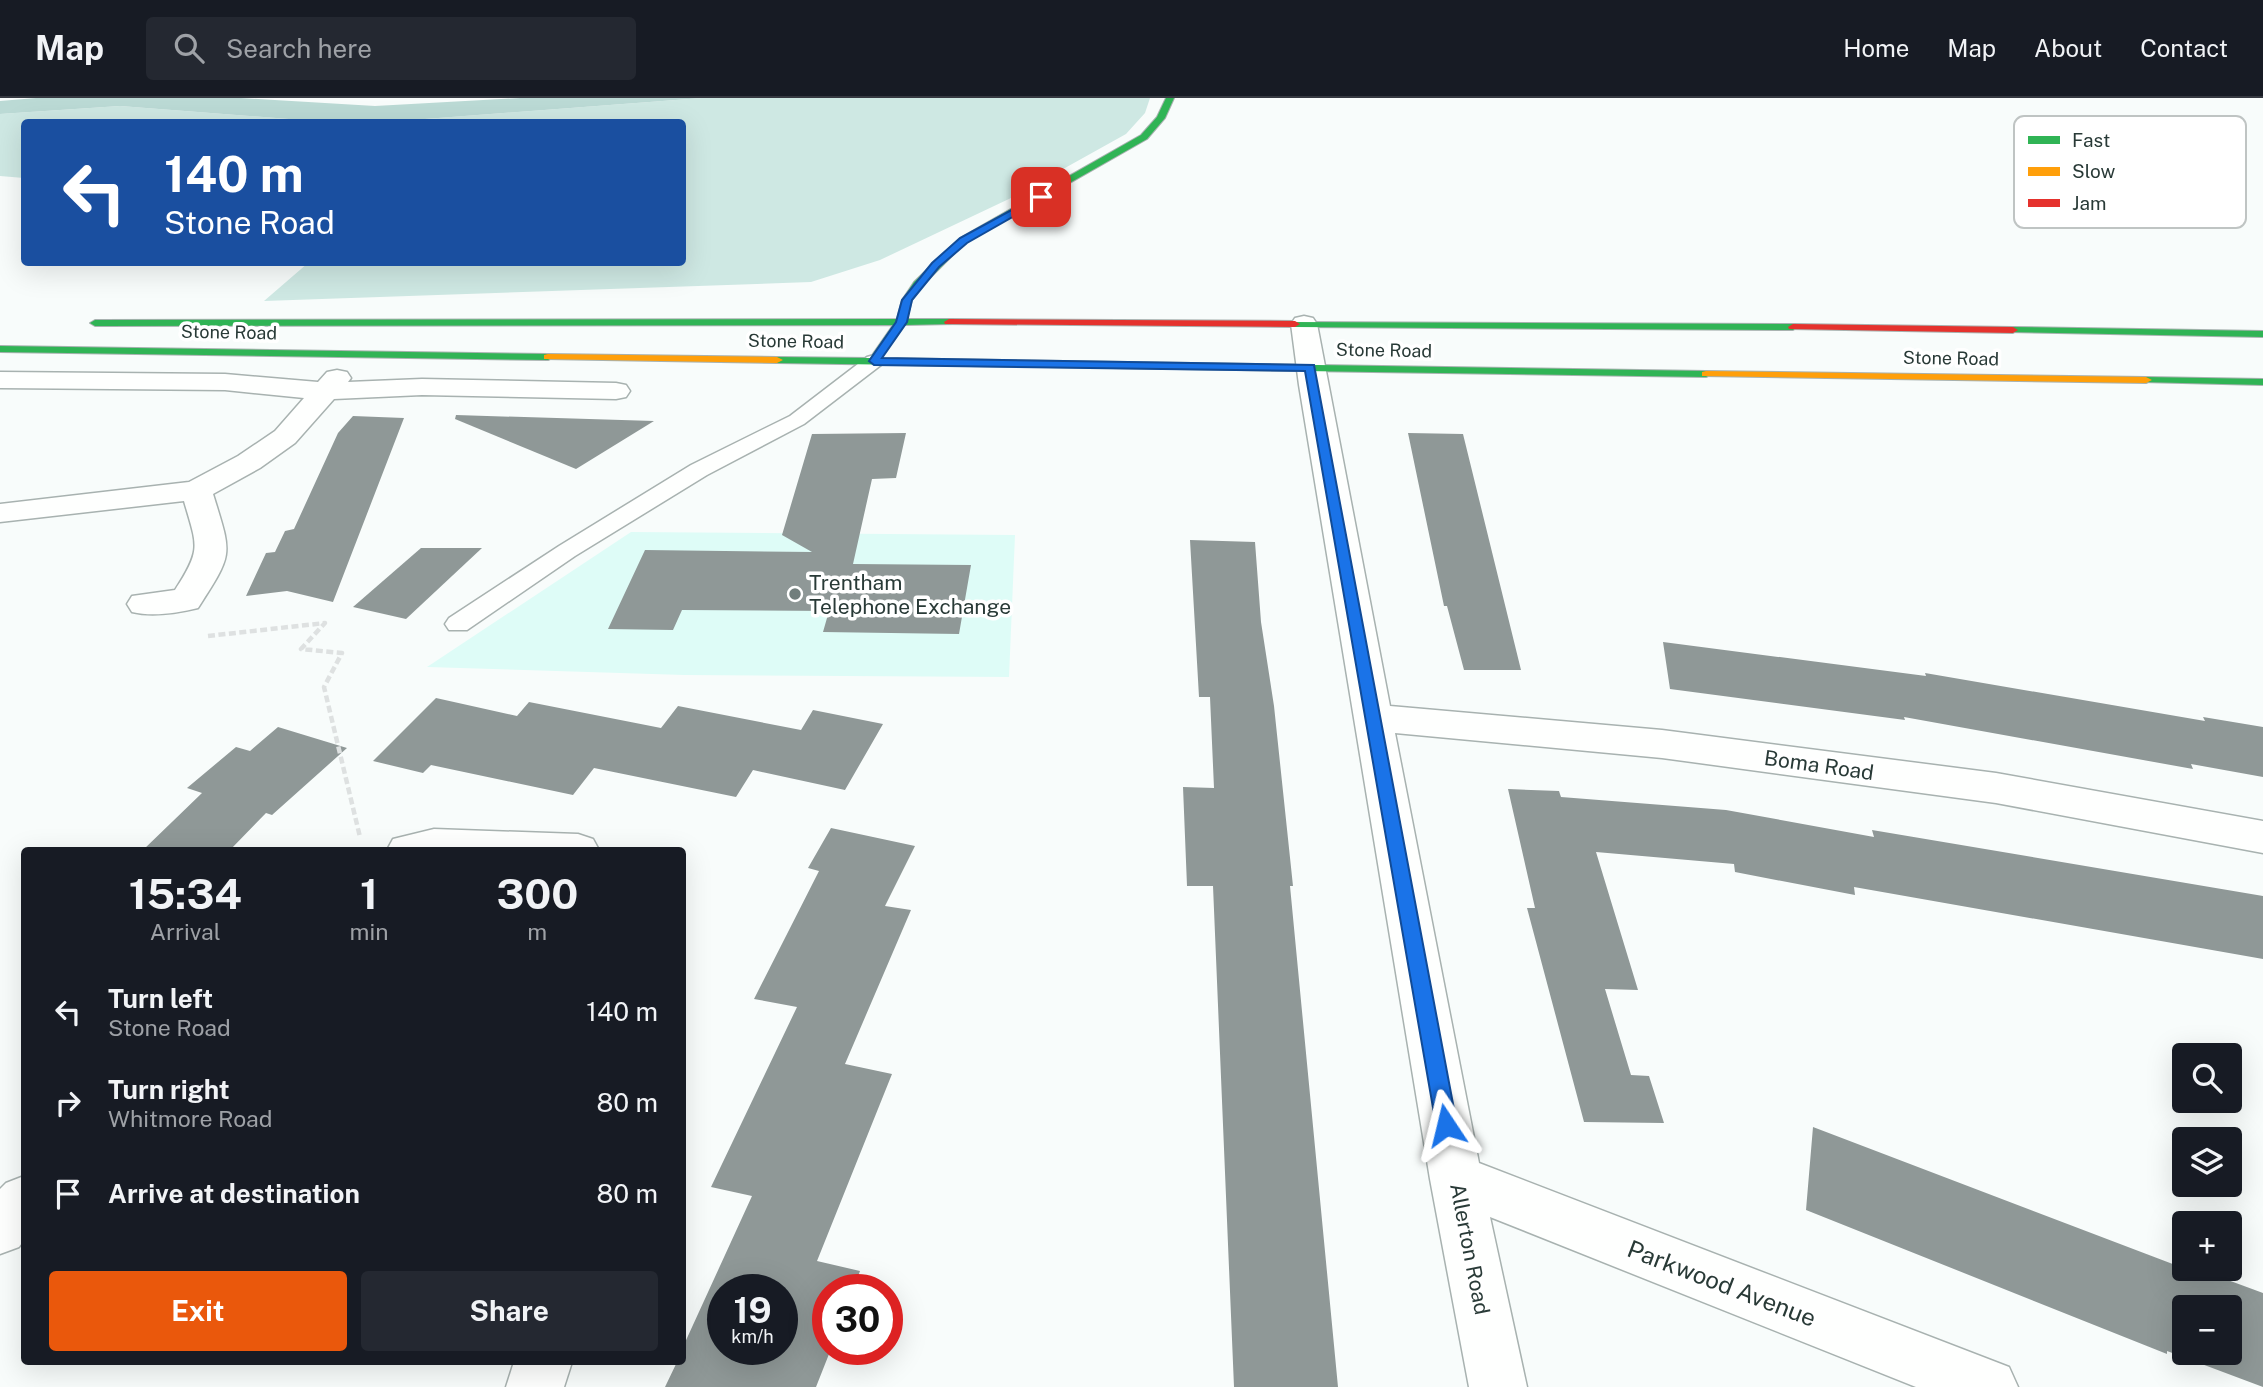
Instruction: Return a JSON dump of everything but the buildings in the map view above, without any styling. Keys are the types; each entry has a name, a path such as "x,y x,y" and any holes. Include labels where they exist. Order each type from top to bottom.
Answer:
{"main road":[{"path":"874,361 901,322 907,300 918,284 963,240 1144,137 1161,118 1170,98"},
{"name":"Stone Road","path":"80,323 1304,324 1864,327 2263,334"},
{"name":"Stone Road","path":"0,349 2263,382"}],"street":[{"name":"Allerton Road","path":"1304,324 1456,1179 1498,1387"},
{"path":"0,513 197,490 249,462 285,437 360,353"},
{"path":"0,380 225,382 324,391 422,387 615,391"},
{"path":"144,604 186,600 211,560 212,543 197,490"},
{"name":"Boma Road","path":"1373,718 1662,744 1956,783 2263,836"},
{"path":"424,847 492,847"},
{"name":"Parkwood Avenue","path":"1456,1179 1989,1387"},
{"path":"0,1228 21,1204"},
{"path":"535,1387 542,1365"}],"lane":[{"path":"458,624 567,551 688,477 797,420 874,361"}],"path":[{"path":"186,600 202,636 325,623 301,649 342,653 324,687 337,731 361,847"}],"shaded area":[{"path":"36,98 241,98 375,106 520,98 702,98 425,119 288,119 120,106 0,114 0,101"},
{"path":"631,532 1015,535 1009,677 684,675 427,667"}],"green space":[{"path":"702,98 1150,98 1145,113 1126,134 1011,198 880,260 811,282 264,301 305,266 686,266 686,119 425,119"},
{"path":"120,106 288,119 21,119 21,178 0,176 0,114"}],"traffic: fast":[{"path":"874,361 901,322 907,300 918,284 963,240 1144,137 1161,118 1170,98"},
{"path":"95,323 949,322"},
{"path":"1295,324 1793,327"},
{"path":"2013,330 2263,334"},
{"path":"0,349 548,357"},
{"path":"777,360 1706,374"},
{"path":"2146,380 2263,382"}],"traffic: slow":[{"path":"548,357 777,360"},
{"path":"1706,374 2146,380"}],"traffic: jam":[{"path":"949,322 1295,324"},
{"path":"1793,327 2013,330"}],"place":[{"name":"Trentham Telephone Exchange","path":"795,594"}],"route":[{"path":"1041,197 963,240 936,265 907,300 901,322 874,361 1310,368 1446,1125"}]}
